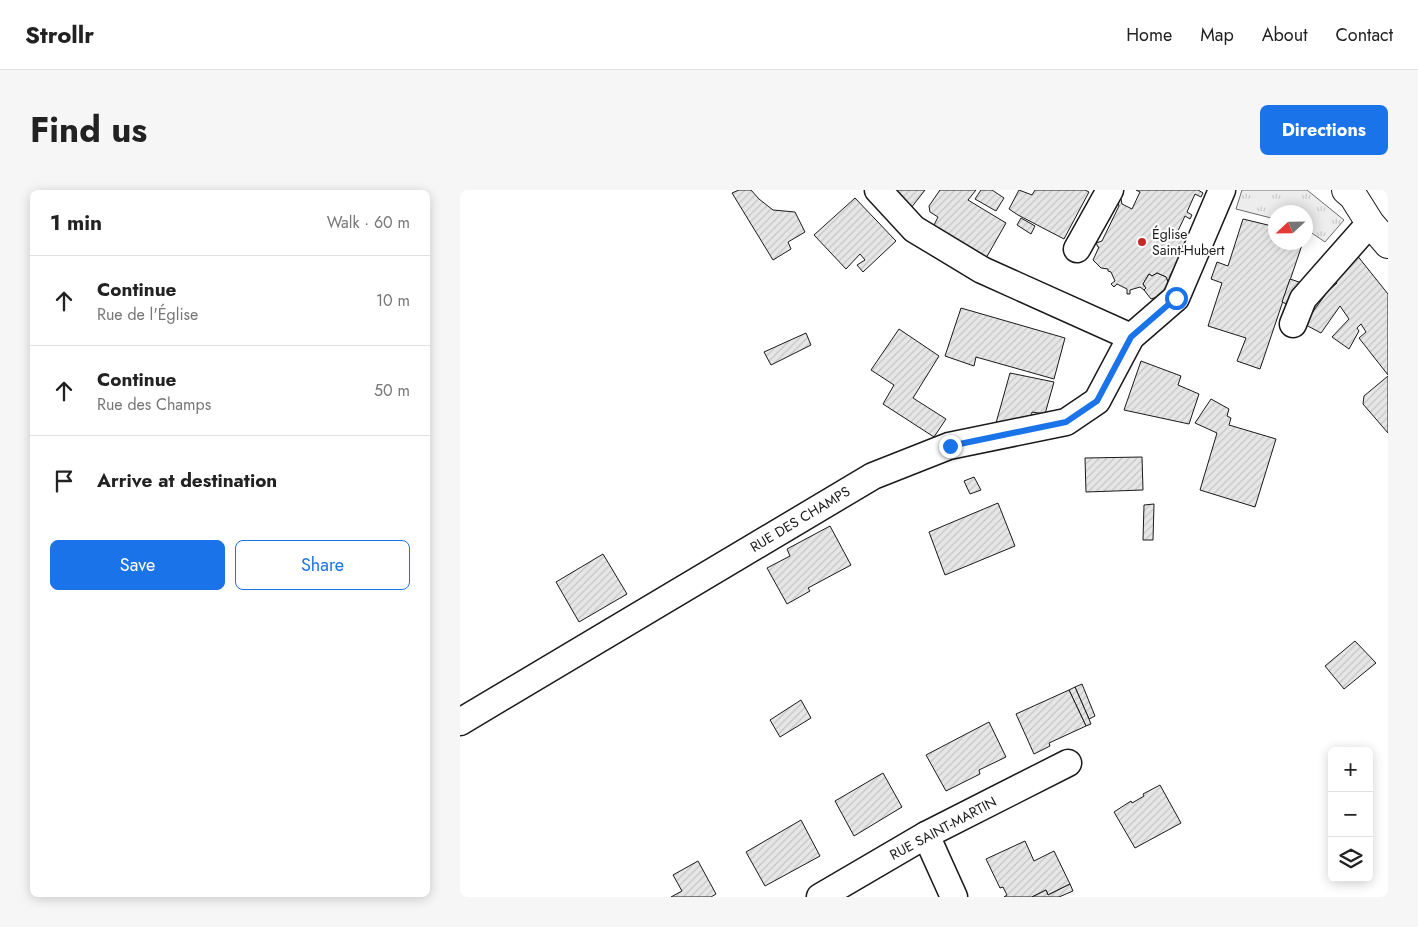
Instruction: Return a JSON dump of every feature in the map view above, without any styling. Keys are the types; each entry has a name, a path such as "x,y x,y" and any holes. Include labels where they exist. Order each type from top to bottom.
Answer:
{"street":[{"path":"878,190 914,229 982,270 1131,337 1176,298 1222,190"},
{"path":"1077,249 1110,190"},
{"path":"1346,190 1353,196 1370,223 1388,244"},
{"path":"1293,324 1303,299 1370,223"},
{"name":"RUE DES CHAMPS","path":"460,722 873,476 950,446 1066,422 1097,401 1131,337"},
{"name":"RUE SAINT-MARTIN","path":"820,897 926,835 1068,763"},
{"path":"926,835 954,897"}],"green space":[{"path":"1242,190 1307,190 1344,220 1325,242 1313,234 1313,205 1268,205 1268,217 1236,209"}],"building":[{"path":"739,190 751,190 773,210 795,212 805,232 788,242 791,249 773,260 732,193"},
{"path":"895,190 925,190 911,208"},
{"path":"940,190 976,190 968,200 1006,223 985,260 933,227 938,217 930,212 929,206"},
{"path":"981,190 992,190 1004,198 996,211 975,199"},
{"path":"1019,190 1032,195 1035,190 1085,190 1089,192 1064,239 1009,209"},
{"name":"Église Saint-Hubert","path":"1136,190 1198,190 1203,193 1201,197 1195,194 1187,212 1192,215 1190,219 1185,216 1177,233 1186,238 1191,236 1170,276 1172,282 1169,284 1166,277 1157,273 1152,276 1149,274 1143,284 1146,288 1144,290 1140,287 1130,290 1130,294 1127,294 1127,289 1117,284 1114,287 1111,284 1115,281 1108,269 1101,268 1093,260 1099,247 1096,243 1102,241 1119,206 1117,200 1121,199 1122,204 1132,209 1140,192"},
{"path":"855,198 896,241 863,272 857,265 865,260 860,254 846,269 814,235"},
{"path":"1021,218 1035,226 1031,234 1017,225"},
{"path":"1243,219 1268,225 1268,250 1300,250 1260,369 1237,361 1246,338 1208,326 1222,283 1211,279 1217,262 1228,266"},
{"path":"1356,254 1388,294 1388,375 1359,338 1366,332 1361,324 1357,328 1359,331 1349,349 1332,337 1349,319 1340,306 1321,333 1304,324 1328,291 1337,283 1333,277"},
{"path":"1157,273 1166,277 1168,282 1162,295 1151,299 1144,290 1146,288 1143,284 1149,274 1152,276"},
{"path":"1290,279 1302,283 1289,305 1282,302"},
{"path":"961,308 1065,338 1054,379 976,357 974,366 945,356"},
{"path":"899,329 939,356 913,398 946,419 934,437 883,404 894,385 871,370"},
{"path":"806,333 811,345 771,365 764,352"},
{"path":"1141,361 1181,376 1178,385 1199,394 1189,424 1124,410"},
{"path":"1010,373 1054,382 1045,414 1032,412 1031,419 996,423"},
{"path":"1388,376 1388,433 1363,404 1364,396"},
{"path":"1211,399 1229,409 1227,416 1231,418 1229,425 1276,439 1255,507 1200,490 1217,433 1195,423"},
{"path":"1142,457 1143,490 1086,492 1085,458"},
{"path":"974,477 981,490 970,494 964,481"},
{"path":"998,503 1015,546 945,575 929,532"},
{"path":"1154,504 1153,540 1143,540 1144,505"},
{"path":"830,526 851,565 808,588 810,591 787,604 767,568 790,556 787,549"},
{"path":"603,554 627,594 579,622 556,582"},
{"path":"1355,641 1376,663 1344,689 1325,666"},
{"path":"1082,684 1095,716 1089,719 1075,687"},
{"path":"1075,687 1091,724 1086,726 1069,690"},
{"path":"1069,690 1086,726 1049,743 1050,746 1034,754 1016,714"},
{"path":"801,700 811,718 780,737 770,720"},
{"path":"989,722 1006,757 979,770 980,774 946,791 926,755"},
{"path":"883,773 902,807 854,836 835,801"},
{"path":"1160,785 1181,823 1135,848 1114,812"},
{"path":"801,820 820,856 765,886 746,852"},
{"path":"1025,841 1034,861 1054,851 1070,884 1048,895 1046,890 1032,897 1004,897 1007,895 1003,887 1000,888 986,859"},
{"path":"698,861 716,894 711,897 671,897 682,891 673,875"},
{"path":"1070,884 1073,891 1059,897 1032,897 1046,890 1048,895"}],"place":[{"name":"Église Saint-Hubert","path":"1142,242"}],"route":[{"path":"950,446 1066,422 1097,401 1131,337 1176,298"}]}
